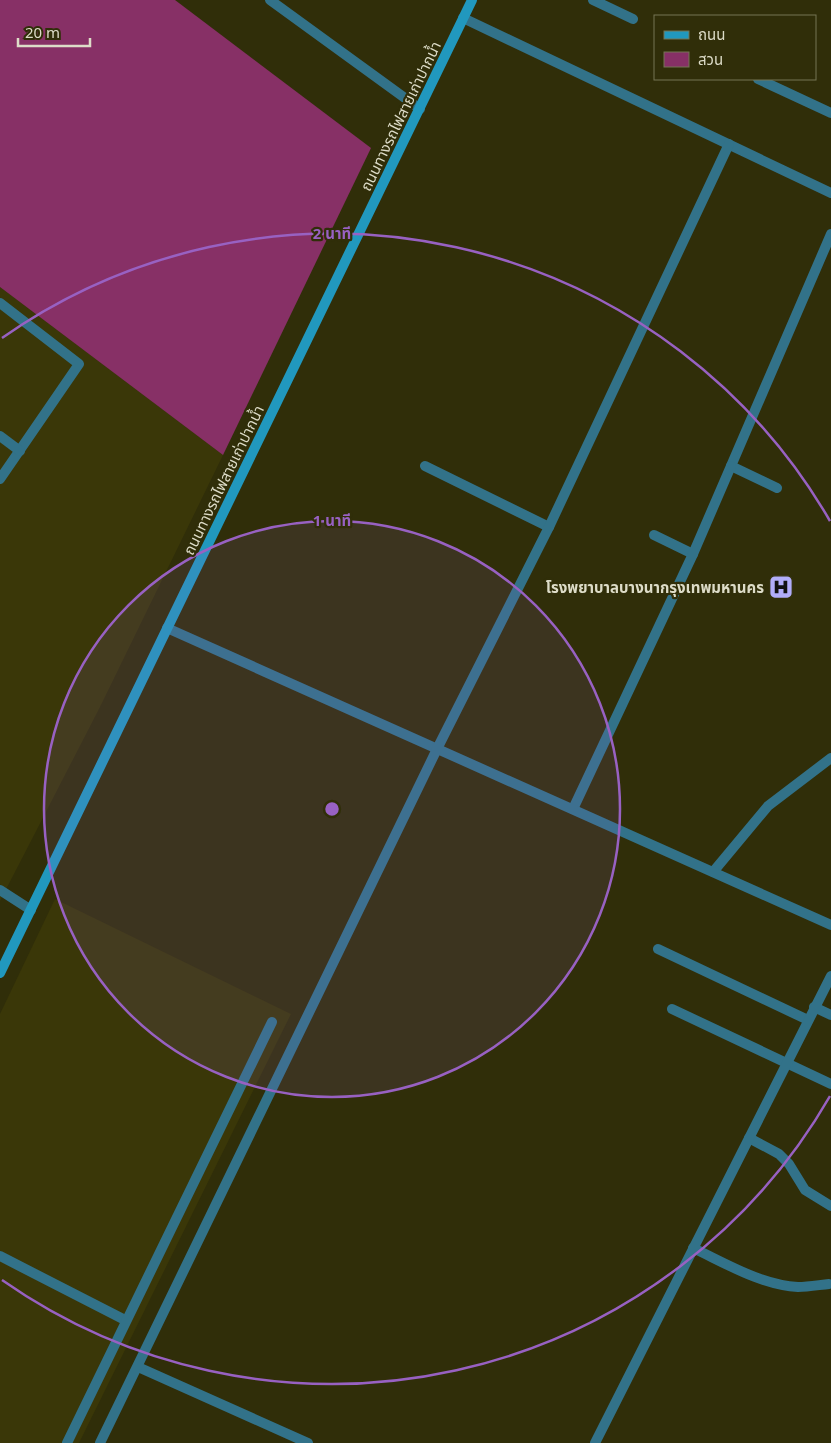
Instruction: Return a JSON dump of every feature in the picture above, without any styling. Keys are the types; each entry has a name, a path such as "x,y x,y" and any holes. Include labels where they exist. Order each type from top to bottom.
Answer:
{"main road":[{"name":"ถนนทางรถไฟสายเก่าปากน้ำ","path":"0,973 472,0"}],"street":[{"path":"270,0 420,109"},
{"path":"592,0 633,19"},
{"path":"463,18 831,193"},
{"path":"760,80 831,113"},
{"path":"100,1443 437,749 549,527 728,144"},
{"path":"572,809 692,554 831,234"},
{"path":"0,304 79,364 0,479"},
{"path":"0,436 20,451"},
{"path":"425,466 549,527"},
{"path":"731,466 777,488"},
{"path":"654,535 692,554"},
{"path":"168,628 831,925"},
{"path":"713,872 768,806 831,758"},
{"path":"0,890 31,910"},
{"path":"658,949 808,1020"},
{"path":"595,1443 831,976"},
{"path":"814,1007 831,1015"},
{"path":"672,1009 831,1084"},
{"path":"67,1443 125,1320 272,1022"},
{"path":"749,1138 780,1154 805,1190 831,1206"},
{"path":"693,1248 754,1276 780,1283 797,1287 828,1284"},
{"path":"0,1256 125,1320"},
{"path":"138,1367 308,1443"}],"shaded area":[{"path":"0,287 223,455 100,707 0,901"},
{"path":"55,899 291,1014 79,1443 0,1443 0,1014"}],"green space":[{"path":"0,0 175,0 371,148 223,455 0,287"}],"place":[{"name":"โรงพยาบาลบางนากรุงเทพมหานคร","path":"781,587"}]}
